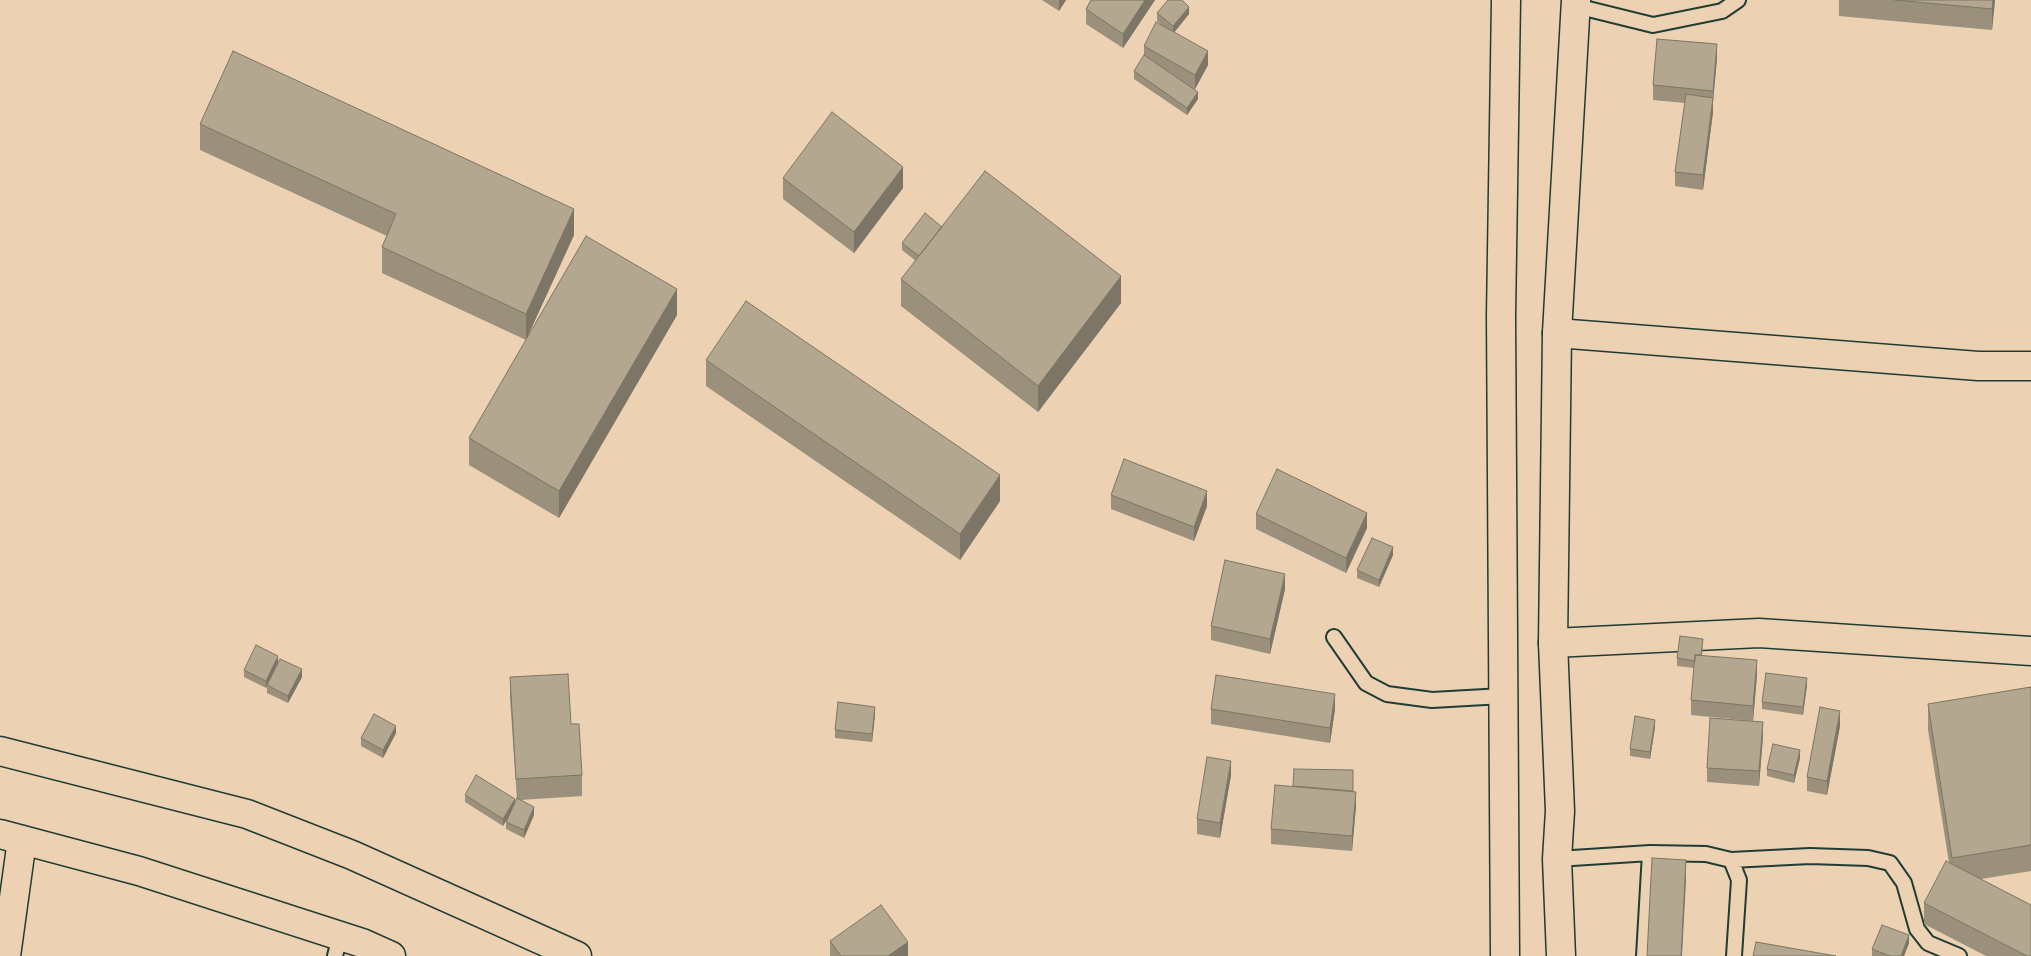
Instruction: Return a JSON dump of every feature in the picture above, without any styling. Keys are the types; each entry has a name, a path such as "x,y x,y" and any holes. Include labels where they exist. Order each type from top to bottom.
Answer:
{"main road":[{"path":"1505,956 1501,316 1506,0"},
{"path":"1561,956 1557,859 1560,811 1553,643 1557,333 1576,3"},
{"path":"1557,333 1978,366 2031,366"},
{"path":"1553,643 1759,633 2031,651"},
{"path":"0,751 247,814 352,855 577,956"},
{"path":"6,956 11,837 139,871 337,946 391,956"}],"lane":[{"path":"1576,3 1653,26 1722,11 1738,0"},
{"path":"1334,637 1366,683 1387,694 1432,700 1503,696"},
{"path":"1644,956 1650,853"},
{"path":"1557,859 1650,853 1706,854 1731,860 1810,856 1868,858 1890,862 1904,883 1917,929 1928,943 1960,956"},
{"path":"1731,860 1739,880 1734,956"}],"building":[{"path":"1091,0 1145,0 1123,34 1086,9"},
{"path":"1168,0 1182,0 1189,7 1173,26 1157,13"},
{"path":"1895,0 1993,0 1992,9"},
{"path":"1156,22 1208,51 1195,75 1144,46"},
{"path":"1657,39 1717,44 1713,91 1653,85"},
{"path":"233,51 574,209 526,314 382,247 396,214 200,124"},
{"path":"1144,55 1198,92 1187,108 1134,71"},
{"path":"1686,94 1713,98 1703,175 1675,172"},
{"path":"832,112 903,167 854,232 783,178"},
{"path":"985,171 1121,276 1038,386 901,279"},
{"path":"925,213 942,227 919,256 902,243"},
{"path":"586,236 677,289 559,491 469,438"},
{"path":"746,301 1000,475 960,534 706,360"},
{"path":"1124,459 1207,491 1194,527 1111,495"},
{"path":"1277,469 1367,513 1346,558 1256,514"},
{"path":"1372,538 1393,547 1379,580 1357,570"},
{"path":"1225,560 1285,574 1270,639 1211,626"},
{"path":"1680,636 1703,639 1701,655 1695,655 1695,661 1677,658"},
{"path":"256,645 278,656 266,681 244,670"},
{"path":"1695,655 1757,660 1753,706 1691,700"},
{"path":"280,659 302,669 288,696 267,685"},
{"path":"1766,673 1807,678 1803,707 1762,702"},
{"path":"568,674 571,724 579,724 582,775 516,779 510,677"},
{"path":"1216,675 1335,694 1330,728 1211,709"},
{"path":"2031,687 2031,845 1952,858 1928,704"},
{"path":"838,702 875,707 872,734 835,730"},
{"path":"1820,707 1840,711 1827,781 1807,777"},
{"path":"374,714 396,726 383,750 361,738"},
{"path":"1635,716 1655,720 1650,752 1630,749"},
{"path":"1710,718 1763,722 1759,771 1707,768"},
{"path":"1773,744 1800,750 1794,775 1767,769"},
{"path":"1207,757 1231,761 1220,823 1197,819"},
{"path":"1294,769 1353,770 1353,791 1293,786"},
{"path":"476,775 515,799 503,819 465,795"},
{"path":"1275,785 1356,792 1352,836 1271,829"},
{"path":"517,798 534,807 524,830 506,822"},
{"path":"1652,858 1686,860 1681,956 1647,956"},
{"path":"1946,861 2031,905 2031,956 2027,956 1924,903"},
{"path":"881,905 908,942 888,956 841,956 830,941"},
{"path":"1882,925 1909,935 1901,956 1890,956 1872,949"},
{"path":"1756,942 1836,956 1753,956"}]}
